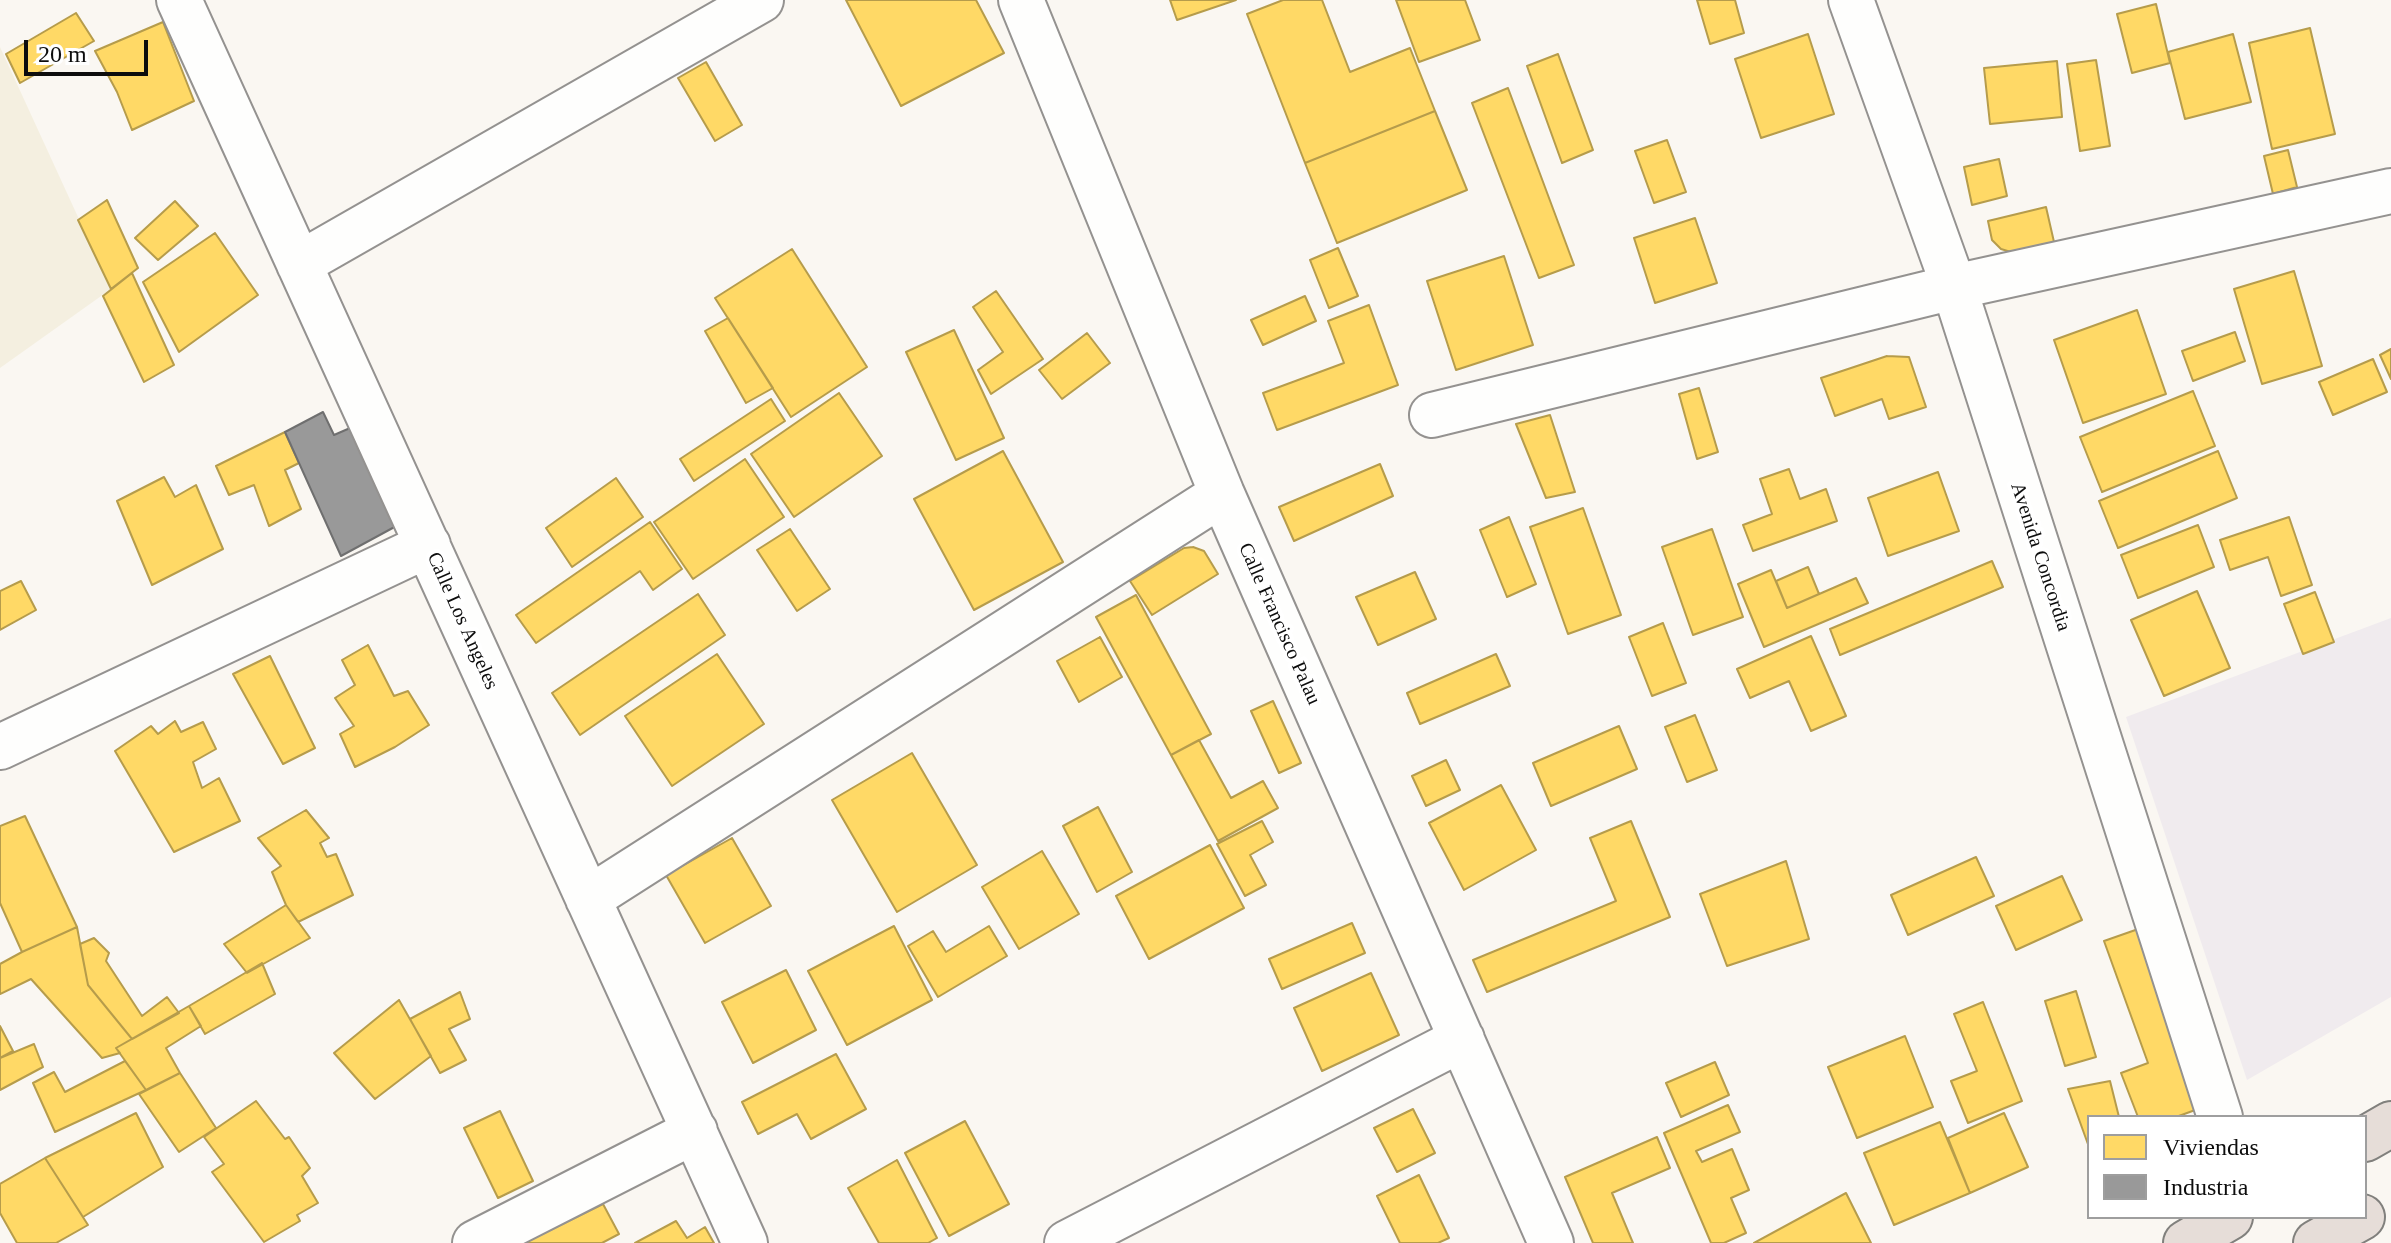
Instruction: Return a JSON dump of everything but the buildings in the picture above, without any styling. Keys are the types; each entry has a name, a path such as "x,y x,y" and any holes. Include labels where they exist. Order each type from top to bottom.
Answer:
{"highway":[{"path":"2367,1138 2391,1124"},
{"path":"2367,1214 2391,1200"},
{"path":"2186,1243 2227,1219"},
{"path":"2316,1243 2358,1219"}],"street":[{"name":"Calle Los Angeles","path":"179,0 745,1243"},
{"path":"299,264 761,0"},
{"name":"Calle Francisco Palau","path":"1021,0 1222,494 1551,1243"},
{"name":"Avenida Concordia","path":"1851,0 1954,287 2219,1115"},
{"path":"1432,415 1954,287 2391,191"},
{"path":"588,899 1222,494"},
{"path":"0,747 428,545"},
{"path":"1067,1243 1462,1039"},
{"path":"475,1243 695,1131"}],"shaded area":[{"path":"0,47 111,289 0,368"},
{"path":"2391,618 2391,997 2247,1080 2126,717"}]}
